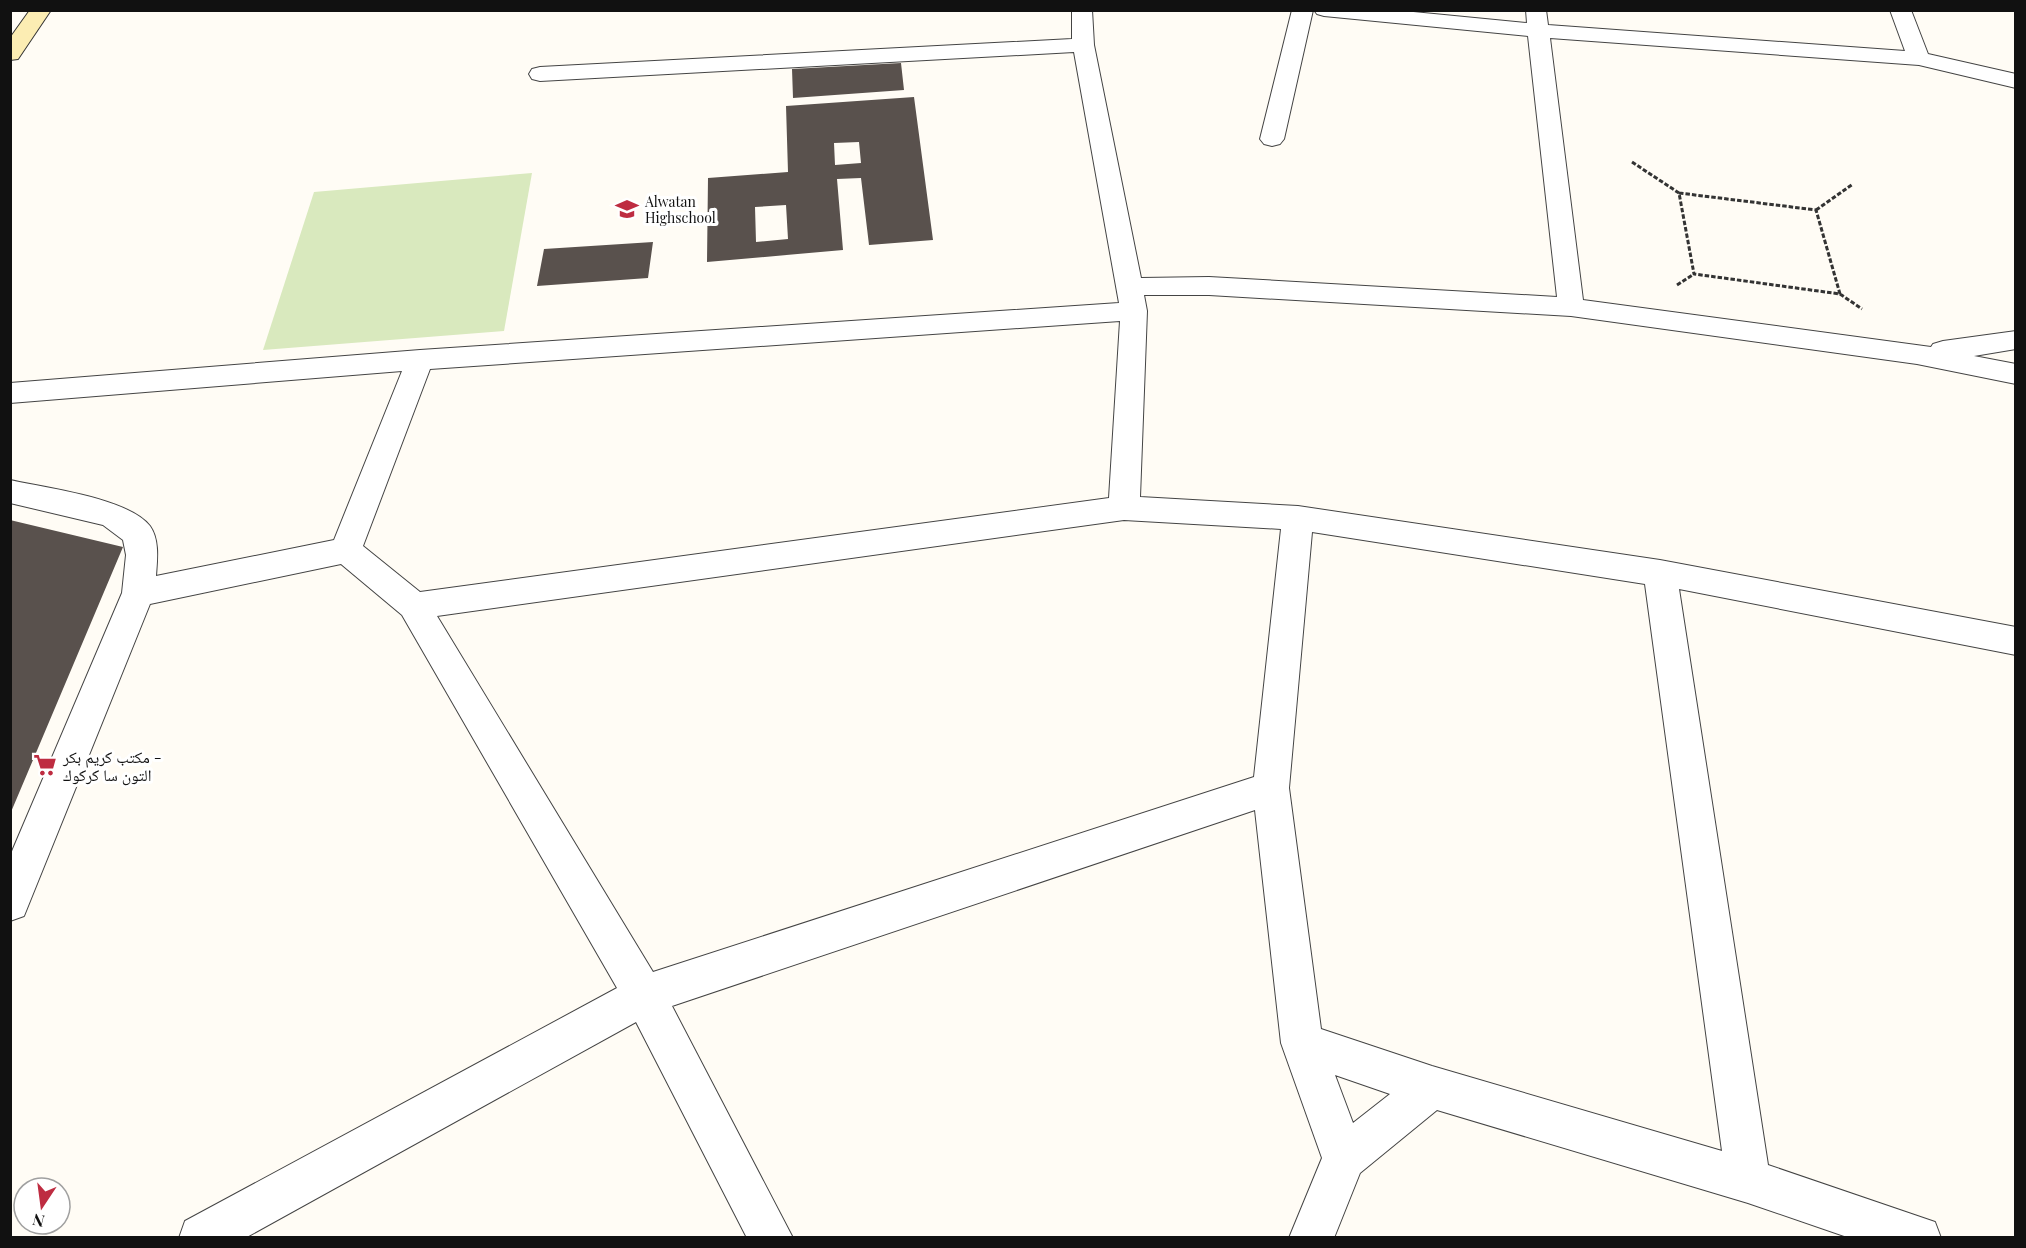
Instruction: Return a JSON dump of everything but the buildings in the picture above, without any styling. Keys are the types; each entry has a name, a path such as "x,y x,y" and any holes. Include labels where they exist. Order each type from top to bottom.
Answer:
{"street":[{"path":"10,54 41,10"},
{"path":"1082,10 1083,45 1132,299 1124,508"},
{"path":"1272,139 1303,10"},
{"path":"1324,10 1538,21 1919,58 2016,81"},
{"path":"1900,10 1919,58"},
{"path":"1538,21 1571,307"},
{"path":"540,74 1083,45"},
{"path":"10,393 1132,299 1209,286 1571,307 1917,354 2016,374"},
{"path":"1917,354 2016,340"},
{"path":"346,550 420,360"},
{"path":"10,491 112,515 138,534 142,555 138,593 10,903"},
{"path":"414,606 1124,508 1299,518 1660,573 2016,641"},
{"path":"1299,518 1271,788 1302,1043 1344,1158"},
{"path":"138,593 346,550"},
{"path":"346,550 414,606 644,995 771,1238"},
{"path":"1660,573 1748,1181"},
{"path":"201,1237 644,995 1271,788"},
{"path":"1302,1043 1432,1087 1748,1181 1918,1238"},
{"path":"1311,1238 1344,1158 1432,1087"}],"path":[{"path":"1632,162 1679,192 1816,210 1853,184"},
{"path":"1679,192 1694,274 1840,294 1816,210"}],"green space":[{"path":"532,173 504,331 263,350 314,192"}],"place":[{"name":"Alwatan Highschool","path":"627,209"},
{"name":"مكتب كريم بكر - التون سا كركوك","path":"45,765"}]}
